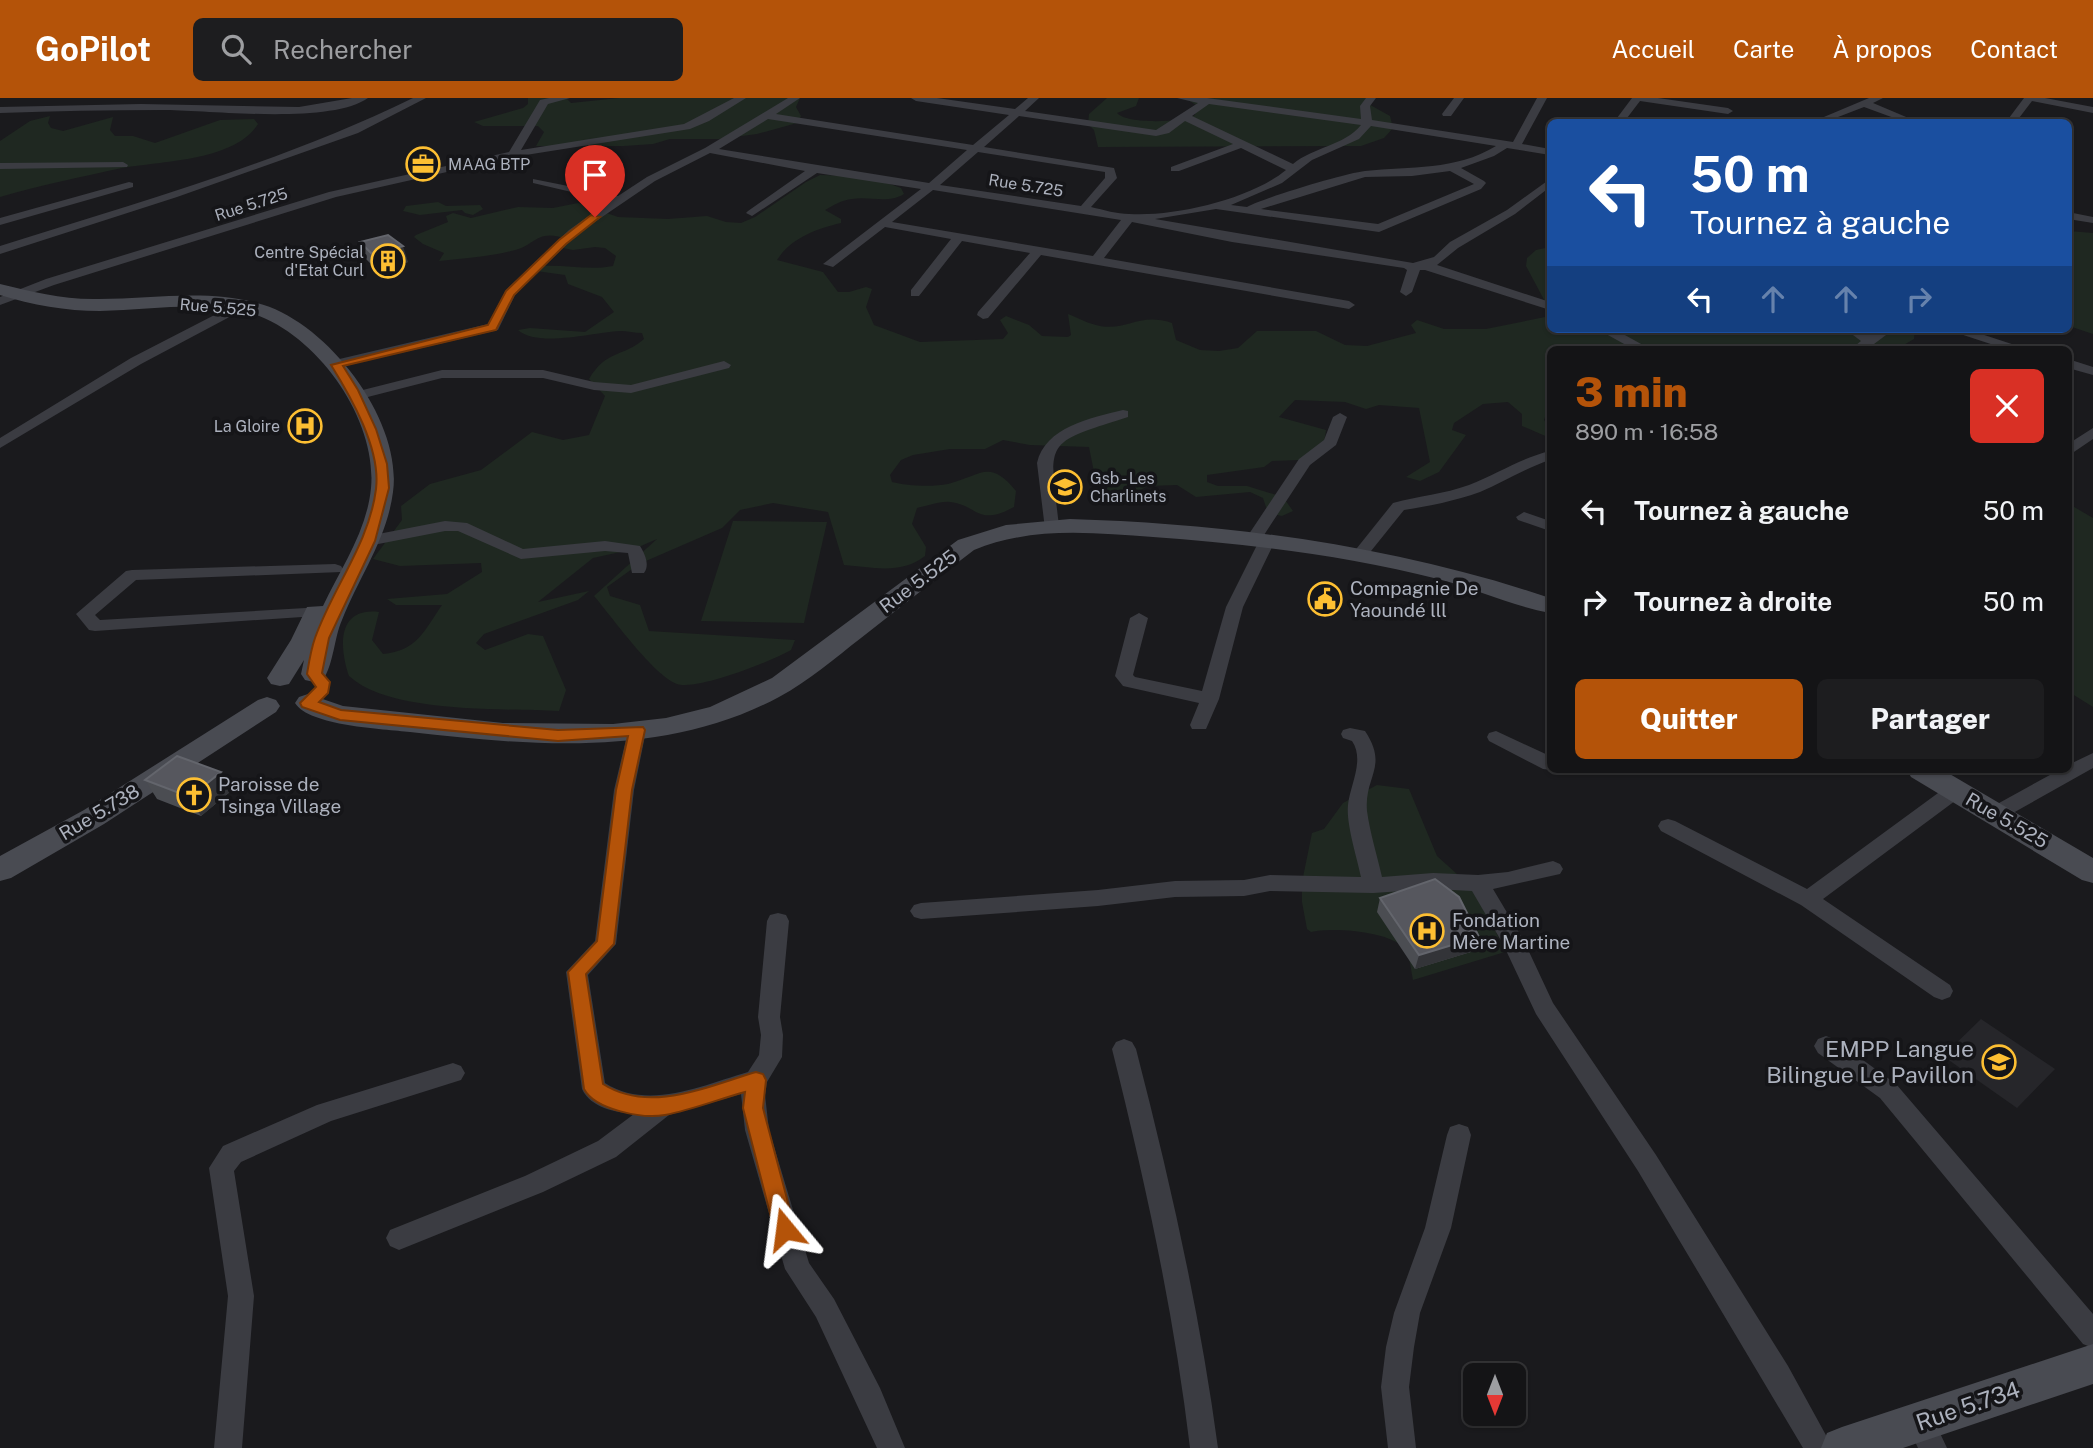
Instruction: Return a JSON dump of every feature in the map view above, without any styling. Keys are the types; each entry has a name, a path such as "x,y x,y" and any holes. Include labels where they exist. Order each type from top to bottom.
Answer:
{"street":[{"path":"0,110 198,107 298,111 343,105 363,98"},
{"path":"0,250 173,195 354,131 421,98"},
{"path":"513,153 544,102 565,98"},
{"name":"Rue 5.725","path":"4,296 333,194 513,153 686,127 741,98"},
{"path":"336,365 493,327 510,293 573,232 671,167 709,150 795,98"},
{"path":"916,98 1151,133 1164,131 1207,102"},
{"path":"829,264 932,186 1034,98"},
{"path":"1182,98 1425,130 1547,151"},
{"path":"1095,262 1129,218 1177,214 1214,206 1270,185 1306,159 1350,140 1367,124 1366,106 1371,98"},
{"path":"1447,114 1459,98"},
{"path":"1245,211 1364,174 1412,173 1452,168 1490,154 1511,145 1542,98"},
{"path":"1621,119 1637,98 1728,111"},
{"path":"1723,119 1735,98"},
{"path":"1825,119 1878,98"},
{"path":"2013,119 2029,98 2093,110"},
{"path":"1866,104 1905,119"},
{"path":"765,115 972,149 1100,166 1110,170 1111,178 1083,210"},
{"path":"1185,117 1294,169"},
{"path":"1175,169 1242,144"},
{"name":"Rue 5.725","path":"709,150 1167,224 1214,235 1411,267 1426,267 1547,305"},
{"path":"0,166 123,165"},
{"path":"1214,206 1372,227 1386,226 1477,187 1480,183 1452,168"},
{"path":"752,213 815,169"},
{"path":"537,181 619,200"},
{"path":"1426,267 1454,245 1493,224 1547,184"},
{"path":"0,222 129,185"},
{"path":"1167,224 1177,214"},
{"path":"2072,216 2093,220"},
{"path":"881,223 1349,305"},
{"path":"915,293 958,238"},
{"path":"983,315 1037,252"},
{"path":"1406,292 1413,269 1411,267"},
{"name":"Rue 5.525","path":"4,296 40,307 75,310 232,310 261,318 281,330 323,375 354,430 361,455 364,488 349,539 304,640 280,678 270,684 262,696 267,706"},
{"name":"Rue 5.525","path":"4,296 82,304 203,303 260,309 297,327 336,365 356,396 374,437 381,464 382,488 368,541 322,638 314,674 323,682 321,693 308,703"},
{"path":"0,444 7,433 232,310"},
{"path":"1612,333 1637,346"},
{"path":"1858,333 1870,341"},
{"path":"1863,346 1881,333"},
{"path":"1966,333 2009,346"},
{"path":"2072,364 2093,371"},
{"path":"356,396 442,374 543,374 594,386 631,389 724,365"},
{"path":"1051,526 1044,463 1044,453 1049,445 1084,427 1123,414"},
{"path":"1199,725 1210,699 1231,617 1262,538 1304,462 1331,442 1340,417"},
{"path":"2072,449 2093,432"},
{"path":"1361,553 1387,517 1404,503 1427,502 1475,488 1518,466 1547,456"},
{"path":"1524,517 1547,525"},
{"path":"368,541 445,526 461,526 521,554 606,546 634,549 638,557 638,570"},
{"name":"Rue 5.525","path":"308,703 340,715 558,736 638,730 694,720 769,690 828,650 966,545 991,536 1051,526 1262,538 1361,553 1547,601"},
{"path":"317,611 95,625 85,614 132,575 335,569"},
{"path":"1139,618 1124,676 1129,682 1210,699"},
{"path":"280,678 298,673 314,674"},
{"path":"267,706 290,709 308,703"},
{"name":"Rue 5.738","path":"0,870 94,817 267,706"},
{"path":"638,730 624,790 605,944 577,972 594,1089 615,1102 662,1107"},
{"path":"1350,734 1357,735 1366,747 1367,759 1357,808 1373,885"},
{"path":"1496,737 1547,762"},
{"path":"2072,772 2093,760"},
{"name":"Rue 5.525","path":"1926,773 2093,872"},
{"path":"1997,813 2069,773"},
{"path":"1808,900 1956,790"},
{"path":"1668,826 1808,900 1942,991"},
{"path":"920,911 1098,898 1175,889 1244,888 1270,883 1478,883 1508,880 1553,869"},
{"path":"1478,883 1513,941 1544,1008 1647,1163 1819,1448"},
{"path":"778,921 769,1017 772,1035 769,1057 756,1080 753,1108 757,1130 798,1269 825,1308 870,1398 891,1448"},
{"path":"1826,1046 1896,1101 1931,1139 2093,1335"},
{"path":"1124,1049 1175,1260 1194,1361 1204,1448"},
{"path":"228,1448 241,1296 221,1168 232,1154 325,1112 453,1073"},
{"path":"399,1238 534,1184 607,1149 662,1107 756,1080"},
{"path":"1402,1448 1395,1387 1400,1347 1407,1313 1438,1228 1460,1135"},
{"name":"Rue 5.734","path":"1842,1448 1926,1435 2093,1364"}],"shaded area":[{"path":"528,98 566,98 571,103 619,98 800,98 796,107 801,116 797,123 757,134 719,139 670,139 653,144 624,146 536,146 544,132 538,126 483,126 474,122 523,108 528,104"},
{"path":"1107,98 1139,98 1136,106 1117,113 1131,119 1154,121 1179,120 1195,115 1196,105 1185,98 1367,98 1365,102 1390,116 1393,128 1384,138 1361,146 1098,147 1094,130 1088,124 1089,114"},
{"path":"50,116 48,123 51,128 63,131 113,117 110,130 115,136 133,136 155,143 220,120 254,119 258,124 233,146 215,152 176,161 122,168 0,197 0,141 30,121"},
{"path":"820,175 851,176 901,188 904,194 892,199 859,198 825,210 841,219 841,223 822,228 797,240 777,260 823,272 838,292 866,287 872,289 866,307 874,325 920,342 1003,339 1008,333 1000,320 1006,316 1029,325 1042,336 1068,337 1071,335 1068,314 1092,324 1110,327 1142,320 1161,320 1172,323 1176,340 1200,350 1219,351 1238,348 1257,331 1316,331 1345,345 1367,346 1416,333 1411,325 1417,320 1444,329 1486,329 1547,317 1547,333 1915,333 1914,339 1902,346 1547,346 1547,411 1544,420 1547,424 1547,437 1522,426 1522,414 1508,402 1483,404 1454,423 1452,430 1466,435 1439,472 1420,481 1406,477 1430,462 1419,408 1379,405 1366,409 1345,402 1295,400 1279,417 1326,430 1324,443 1299,460 1272,461 1264,467 1207,475 1207,482 1218,486 1247,486 1283,497 1293,511 1282,516 1268,513 1263,498 1250,492 1196,497 1177,485 1148,486 1127,497 1098,492 1089,447 1030,445 1003,440 985,449 950,449 913,455 901,460 890,475 892,482 942,485 991,472 1007,481 1016,491 1014,507 992,515 950,502 917,508 912,524 926,547 925,556 906,566 886,568 844,565 828,512 773,503 740,510 722,528 639,564 607,587 610,596 640,605 649,631 795,640 791,650 768,661 717,679 687,685 677,684 667,678 645,658 594,596 657,539 634,549 593,558 538,602 589,591 578,600 484,634 476,643 485,650 528,634 543,636 566,690 559,711 479,709 419,703 367,688 349,676 344,653 344,631 355,616 365,612 379,612 372,640 383,654 404,649 419,638 442,605 396,605 387,599 447,594 482,572 481,563 400,566 373,559 402,520 401,506 430,484 481,470 532,432 563,440 589,435 605,396 589,379 602,363 644,339 642,333 620,331 567,338 539,338 518,330 530,328 585,332 614,312 602,297 568,284 565,275 536,271 540,266 613,266 616,256 605,248 563,248 567,239 548,236 520,249 439,261 444,253 414,237 448,222 446,216 453,213 471,218 518,207 553,208 578,203 618,217 668,219 707,216 741,223 755,217"},
{"path":"438,202 446,206 480,205 483,209 473,215 462,210 420,215 403,211 406,206"},
{"path":"2072,231 2093,233 2093,334 2072,327"},
{"path":"1547,248 1547,305 1526,266 1527,258 1536,250"},
{"path":"2072,506 2093,518 2093,707 2072,694"},
{"path":"733,521 827,522 804,623 701,621"},
{"path":"1377,785 1409,789 1437,856 1478,893 1505,952 1413,980 1407,952 1398,943 1374,934 1332,930 1311,932 1307,929 1302,902 1302,882 1312,833 1324,829 1343,803"},
{"name":"EMPP Langue Bilingue Le Pavillon","path":"1981,1019 2055,1069 2017,1108 1943,1056"}],"building":[{"path":"388,235 403,246 373,255 360,242"},
{"path":"177,756 221,772 190,797 145,780"},
{"name":"Fondation Mère Martine","path":"1435,879 1459,897 1479,937 1419,955 1380,898"}],"place":[{"name":"MAAG BTP","path":"423,164"},
{"name":"Centre Spécial d'Etat Curl","path":"388,261"},
{"name":"La Gloire","path":"305,426"},
{"name":"Gsb - Les Charlinets","path":"1065,487"},
{"name":"Compagnie De Yaoundé lll","path":"1325,599"},
{"name":"Paroisse de Tsinga Village","path":"194,795"},
{"name":"Fondation Mère Martine","path":"1427,931"},
{"name":"EMPP Langue Bilingue Le Pavillon","path":"1999,1062"}],"route":[{"path":"595,217 573,232 530,277 510,293 493,327 336,365 353,390 377,446 382,488 377,518 368,541 322,638 314,674 323,682 321,693 308,703 340,715 558,736 638,730 624,790 613,862 605,944 595,956 581,965 577,972 594,1089 615,1102 662,1107 756,1080 753,1108 757,1130 785,1229"}]}
